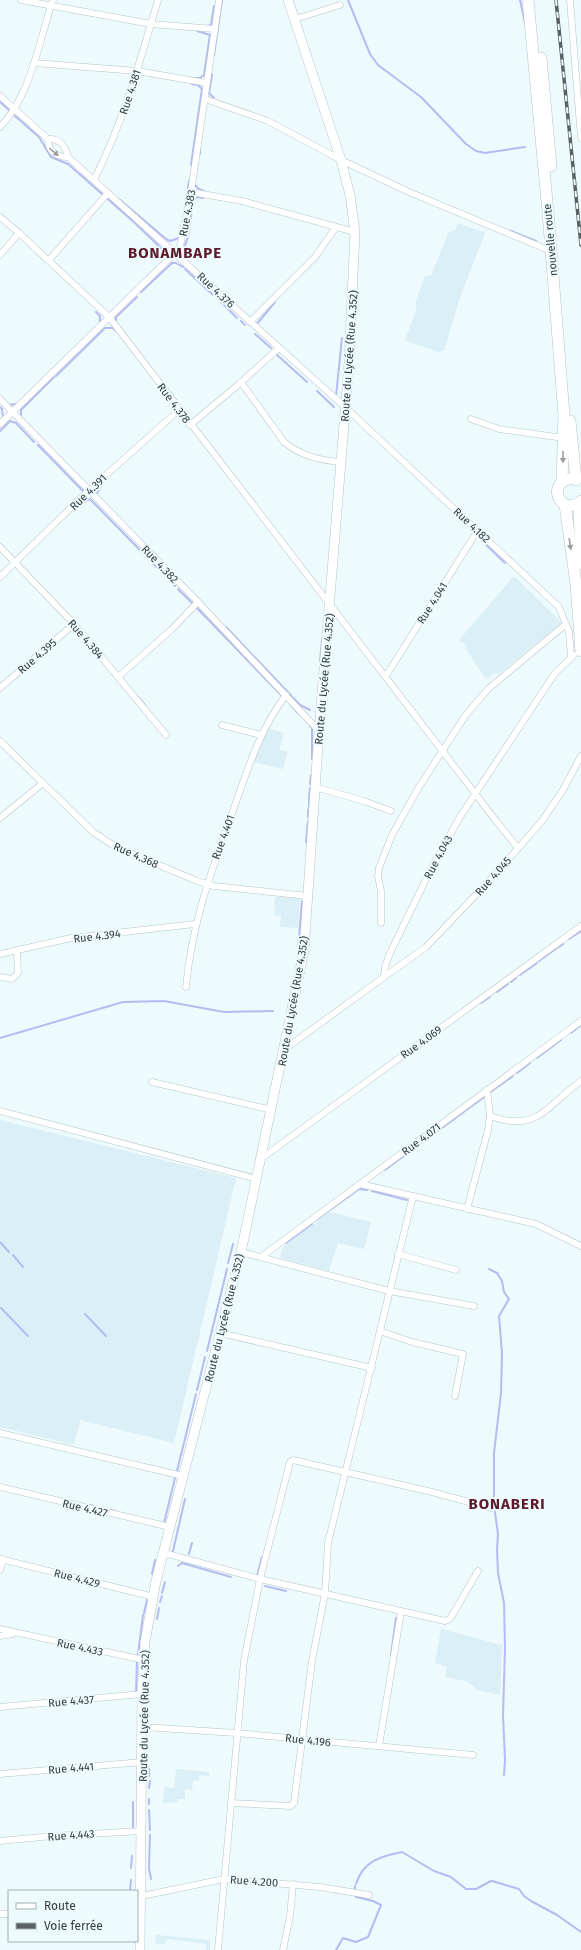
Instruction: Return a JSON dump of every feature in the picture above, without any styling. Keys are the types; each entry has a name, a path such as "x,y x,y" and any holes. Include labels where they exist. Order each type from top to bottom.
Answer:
{"highway":[{"name":"nouvelle route","path":"528,0 538,63"},
{"name":"nouvelle route","path":"534,0 538,63 572,456 578,482"},
{"name":"nouvelle route","path":"551,212 551,251 564,415 562,481 558,487 557,494 560,501 565,505"},
{"path":"562,481 569,479 578,482"},
{"path":"581,564 580,503 572,506 565,505 576,584 581,650"}],"main road":[{"name":"Route du Lycée (Rue 4.352)","path":"140,1950 143,1762 142,1694 148,1622 183,1476 241,1252 285,1049 304,951 319,731 346,408 346,337 356,285 357,244 350,195 341,160 288,0"}],"street":[{"path":"21,0 52,3 151,24 215,30"},
{"name":"Rue 4.381","path":"94,180 109,151 137,71 158,0"},
{"name":"Rue 4.383","path":"0,424 175,253 182,239 191,192 219,0"},
{"path":"570,0 581,138"},
{"path":"0,127 14,109 34,63 52,3"},
{"path":"295,19 340,5"},
{"path":"34,63 137,71 207,83"},
{"path":"0,96 48,138 60,142 66,149 68,157 54,154 49,148 48,138"},
{"path":"205,99 268,120 341,160 409,192 551,251"},
{"name":"Rue 4.376","path":"68,157 346,408"},
{"path":"191,192 242,201 355,232"},
{"path":"49,260 108,193"},
{"name":"Rue 4.378","path":"0,217 20,233 108,317 190,425 386,676 474,793 518,848"},
{"path":"250,322 315,257 336,227"},
{"path":"0,255 20,233"},
{"path":"190,425 279,348"},
{"path":"241,382 284,442 314,459 341,462"},
{"name":"Rue 4.382","path":"0,399 198,602 319,731"},
{"name":"Rue 4.182","path":"346,408 559,607 569,632 571,657"},
{"name":"Rue 4.391","path":"0,577 89,490 179,410"},
{"path":"471,419 499,429 564,438"},
{"name":"Rue 4.041","path":"386,676 478,530"},
{"name":"Rue 4.384","path":"0,547 74,624 166,735"},
{"path":"118,677 171,630 198,602"},
{"name":"Rue 4.395","path":"0,688 74,624"},
{"path":"381,924 381,891 378,876 379,868 400,819 465,716 488,689 566,624"},
{"name":"Rue 4.043","path":"384,977 385,966 391,951 431,869 474,793 555,673 571,657 581,650"},
{"name":"Rue 4.401","path":"186,987 189,953 206,884 261,735 286,695"},
{"path":"222,725 261,735"},
{"name":"Rue 4.368","path":"0,741 42,784 93,832 116,847 206,884 308,896"},
{"name":"Rue 4.045","path":"384,977 426,947 492,878 542,821 563,790 581,756"},
{"path":"0,818 42,784"},
{"path":"315,787 364,801 391,811"},
{"name":"Rue 4.394","path":"0,954 16,952 70,938 195,924"},
{"name":"Rue 4.069","path":"262,1158 581,926"},
{"path":"0,977 12,979 18,973 16,952"},
{"path":"285,1049 384,977"},
{"name":"Rue 4.071","path":"261,1257 581,1021"},
{"path":"152,1082 272,1110"},
{"path":"490,1116 503,1121 519,1123 530,1121 540,1115 581,1082"},
{"path":"467,1209 488,1130 490,1116 487,1090"},
{"path":"0,1111 257,1179"},
{"path":"360,1184 536,1224 581,1246"},
{"path":"231,1803 293,1805 312,1661 325,1593 327,1553 345,1473 413,1196"},
{"path":"241,1252 389,1291 474,1306"},
{"path":"398,1254 456,1270"},
{"path":"380,1331 412,1342 463,1354 455,1396"},
{"path":"220,1333 372,1368"},
{"path":"0,1433 183,1476"},
{"path":"218,1950 236,1733 244,1661 260,1579 290,1462 293,1460 432,1492 491,1508"},
{"name":"Rue 4.427","path":"0,1487 170,1528"},
{"path":"164,1553 260,1579 401,1612 448,1620 478,1571"},
{"path":"0,1570 2,1559"},
{"name":"Rue 4.429","path":"2,1559 154,1597"},
{"path":"379,1746 401,1612"},
{"name":"Rue 4.433","path":"0,1630 144,1660"},
{"path":"0,1636 16,1634"},
{"name":"Rue 4.437","path":"0,1708 142,1694"},
{"name":"Rue 4.196","path":"143,1727 236,1733 473,1755"},
{"name":"Rue 4.441","path":"0,1774 143,1762"},
{"name":"Rue 4.443","path":"0,1841 52,1836 142,1831"},
{"name":"Rue 4.200","path":"140,1902 224,1879 320,1887 369,1896"},
{"path":"283,1950 290,1916 293,1884"}],"shaded area":[{"path":"458,223 485,233 459,300 444,351 441,350 440,353 405,340 416,311 416,301 425,276 431,275 449,232 455,230"},
{"path":"514,576 562,623 498,674 495,673 486,679 465,648 467,646 459,640"},
{"path":"268,728 284,733 279,750 291,752 287,753 283,769 254,762"},
{"path":"275,897 300,898 298,928 280,927 281,915 274,916"},
{"path":"0,1120 236,1178 174,1443 80,1420 74,1445 0,1427"},
{"path":"330,1212 371,1222 364,1249 338,1243 329,1271 280,1258 283,1247"},
{"path":"441,1629 502,1645 500,1695 478,1690 466,1681 445,1677 447,1667 435,1663"},
{"path":"176,1769 209,1772 209,1776 199,1775 199,1781 193,1780 192,1790 185,1789 185,1799 178,1799 177,1802 163,1803 164,1787 174,1788"},
{"path":"156,1935 210,1940 210,1950 206,1950 206,1944 170,1939 165,1941 165,1944 155,1944"}],"waterway":[{"path":"214,55 222,0"},
{"path":"348,0 370,54 378,65 421,97 466,144 476,151 485,153 525,147"},
{"path":"520,0 525,23"},
{"path":"207,26 211,25 214,6"},
{"path":"194,78 200,78 204,75 210,35 197,31"},
{"path":"212,74 209,93 214,98"},
{"path":"191,165 202,89 198,85 192,84"},
{"path":"0,102 10,111"},
{"path":"15,116 39,137 51,157 68,164 135,223 163,250"},
{"path":"200,149 200,154"},
{"path":"184,212 189,181"},
{"path":"195,185 204,191"},
{"path":"184,259 184,248 188,237 193,202 197,197 203,198"},
{"path":"119,199 166,239 170,241 179,238"},
{"path":"511,231 536,241"},
{"path":"141,292 172,263 176,263 183,267"},
{"path":"185,269 213,295"},
{"path":"116,323 116,317 137,297"},
{"path":"220,301 237,318"},
{"path":"256,325 275,302"},
{"path":"96,312 100,316 100,323"},
{"path":"241,321 245,325"},
{"path":"56,376 105,328 113,328 116,331"},
{"path":"255,334 271,348"},
{"path":"336,396 342,338"},
{"path":"276,354 307,382"},
{"path":"21,418 21,410 54,377"},
{"path":"317,391 334,407"},
{"path":"8,405 17,404"},
{"path":"0,407 2,409 3,418"},
{"path":"0,431 10,421 16,423 34,442"},
{"path":"38,445 84,492"},
{"path":"96,495 101,486"},
{"path":"83,503 90,499 175,586"},
{"path":"479,538 505,563"},
{"path":"178,589 194,605"},
{"path":"196,607 283,697"},
{"path":"226,627 300,705 310,710"},
{"path":"320,661 322,640"},
{"path":"138,697 145,705"},
{"path":"290,704 299,714"},
{"path":"310,726 312,728 312,759"},
{"path":"310,784 311,775"},
{"path":"309,797 310,788"},
{"path":"309,799 309,809"},
{"path":"308,810 308,817"},
{"path":"306,842 308,821"},
{"path":"298,949 302,901"},
{"path":"569,939 581,931"},
{"path":"559,947 563,944"},
{"path":"539,961 557,948"},
{"path":"520,975 537,963"},
{"path":"511,982 516,978"},
{"path":"497,992 508,984"},
{"path":"481,1003 490,997"},
{"path":"0,1038 123,1002 164,1001 224,1012 273,1011"},
{"path":"571,1033 581,1025"},
{"path":"537,1058 561,1040"},
{"path":"517,1073 530,1063"},
{"path":"489,1093 513,1076"},
{"path":"438,1131 484,1097"},
{"path":"385,1170 433,1134"},
{"path":"316,1220 359,1189 367,1190"},
{"path":"372,1191 407,1200"},
{"path":"286,1243 312,1224"},
{"path":"0,1242 9,1252"},
{"path":"228,1263 233,1244"},
{"path":"13,1255 23,1267"},
{"path":"207,1351 227,1269"},
{"path":"489,1269 497,1273 502,1281"},
{"path":"502,1281 504,1292 509,1299 499,1316 502,1353 501,1393 494,1453 494,1505 498,1534 498,1573 504,1603 504,1775"},
{"path":"1,1308 28,1336"},
{"path":"85,1314 106,1336"},
{"path":"197,1390 205,1357"},
{"path":"181,1455 196,1394"},
{"path":"177,1471 181,1454"},
{"path":"164,1523 175,1478"},
{"path":"173,1551 185,1499"},
{"path":"90,1505 115,1511"},
{"path":"189,1554 192,1543"},
{"path":"257,1576 262,1557"},
{"path":"152,1574 155,1560"},
{"path":"178,1566 182,1563 231,1577"},
{"path":"162,1593 165,1582"},
{"path":"265,1586 286,1591"},
{"path":"160,1602 162,1596"},
{"path":"144,1613 147,1600"},
{"path":"157,1619 159,1608"},
{"path":"138,1655 143,1615"},
{"path":"391,1655 396,1618"},
{"path":"136,1693 137,1662"},
{"path":"149,1769 149,1776"},
{"path":"149,1788 150,1781"},
{"path":"149,1799 149,1804"},
{"path":"133,1802 133,1827"},
{"path":"149,1810 150,1830"},
{"path":"150,1835 149,1868 151,1879"},
{"path":"356,1884 359,1876 368,1865 387,1855 402,1852 434,1871 451,1877 466,1889 476,1889 491,1881"},
{"path":"131,1868 132,1856"},
{"path":"130,1890 131,1880"},
{"path":"492,1881 519,1889 524,1896 531,1901 557,1915 581,1932"},
{"path":"336,1950 343,1938 356,1942 368,1937 381,1905 373,1901 356,1897 354,1893 355,1886"}],"railway":[{"path":"556,0 581,245"}],"district":[{"name":"BONAMBAPE","path":"175,253"},
{"name":"BONABERI","path":"507,1504"}]}
